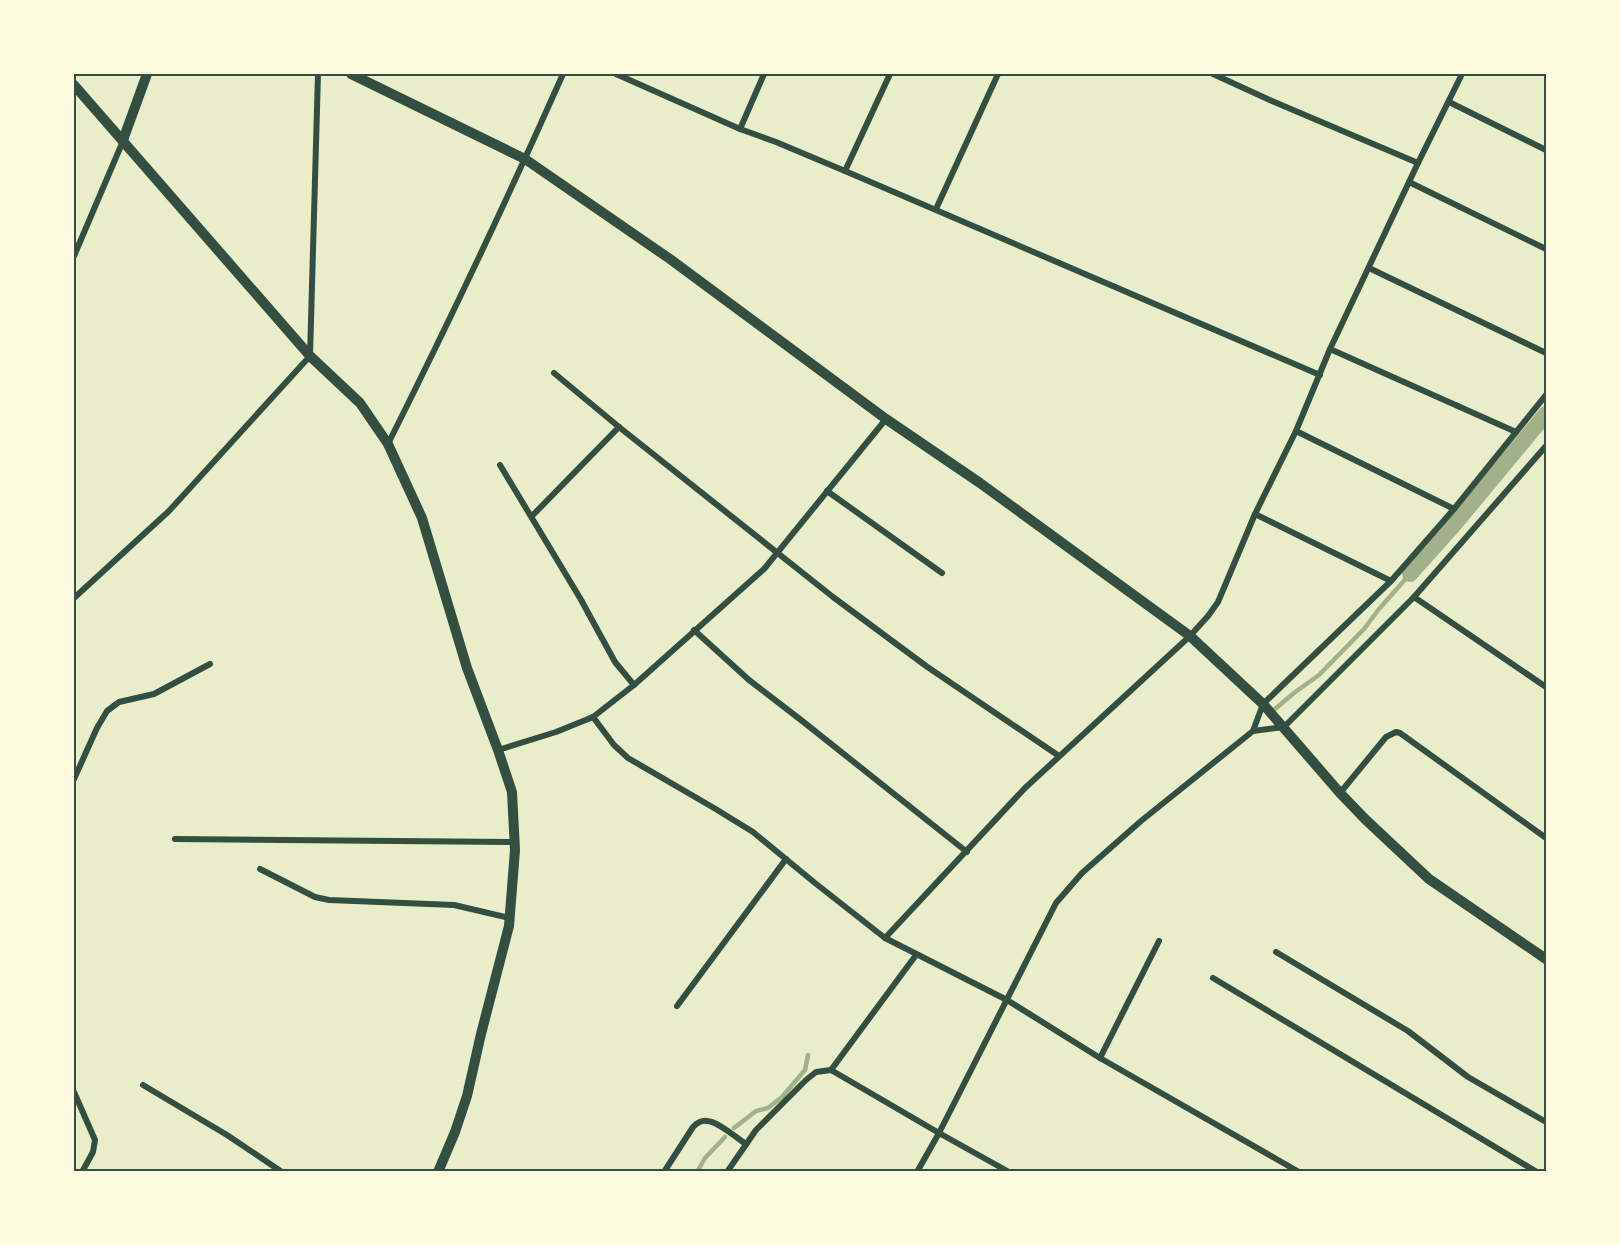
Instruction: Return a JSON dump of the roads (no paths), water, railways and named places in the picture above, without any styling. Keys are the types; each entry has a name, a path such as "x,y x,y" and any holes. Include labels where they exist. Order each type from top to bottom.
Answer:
{"street":[{"path":"74,256 123,140 147,74"},
{"path":"74,598 169,511 310,356 318,74"},
{"path":"351,74 525,159 670,259 886,418 980,483 1190,636 1263,704 1340,793 1429,879 1546,959"},
{"path":"388,444 439,341 563,74"},
{"path":"616,74 740,129 845,171 1320,375"},
{"path":"740,129 764,74"},
{"path":"845,171 890,74"},
{"path":"936,210 998,74"},
{"path":"1213,74 1418,163"},
{"path":"885,938 1025,788 1190,636 1218,602 1255,514 1296,431 1330,349 1462,74"},
{"path":"74,85 310,356 360,403 388,444 422,518 468,668 512,792 515,842 509,926 467,1096 438,1172"},
{"path":"1449,102 1546,150"},
{"path":"1409,182 1546,249"},
{"path":"1369,268 1546,353"},
{"path":"1330,349 1516,432"},
{"path":"554,373 619,428 833,597 926,666 1059,756"},
{"path":"917,1172 1056,903 1082,873 1141,821 1253,731 1263,704 1391,581 1454,509 1546,395"},
{"path":"498,750 556,732 592,717 634,685 764,569 886,418"},
{"path":"532,516 619,428"},
{"path":"1296,431 1454,509"},
{"path":"1253,731 1284,727 1414,597 1546,448"},
{"path":"500,465 580,598 615,662 634,685"},
{"path":"827,491 942,573"},
{"path":"1255,514 1391,581"},
{"path":"1414,597 1546,687"},
{"path":"694,630 749,680 967,852"},
{"path":"74,779 107,711 119,702 154,694 210,664"},
{"path":"592,717 614,745 628,758 753,832 885,938 1007,1000 1100,1058 1299,1172"},
{"path":"1340,793 1386,737 1396,732 1546,838"},
{"path":"175,839 515,842"},
{"path":"677,1006 786,859"},
{"path":"260,869 315,897 329,900 454,905 510,918"},
{"path":"1100,1058 1159,941"},
{"path":"1276,952 1408,1031 1468,1077 1546,1122"},
{"path":"727,1172 756,1130 812,1075 831,1070 916,955"},
{"path":"1214,978 1537,1172"},
{"path":"831,1070 1009,1172"},
{"path":"143,1085 227,1135 282,1172"},
{"path":"74,1092 95,1140 93,1152 82,1172"},
{"path":"664,1172 693,1127 699,1122 713,1122 746,1144"}],"waterway":[{"path":"1410,574 1546,414"},
{"path":"1275,709 1319,675 1364,629 1410,574"},
{"path":"734,1128 756,1111 768,1108 782,1097 805,1070 808,1055"},
{"path":"697,1172 705,1158 725,1137"}]}
